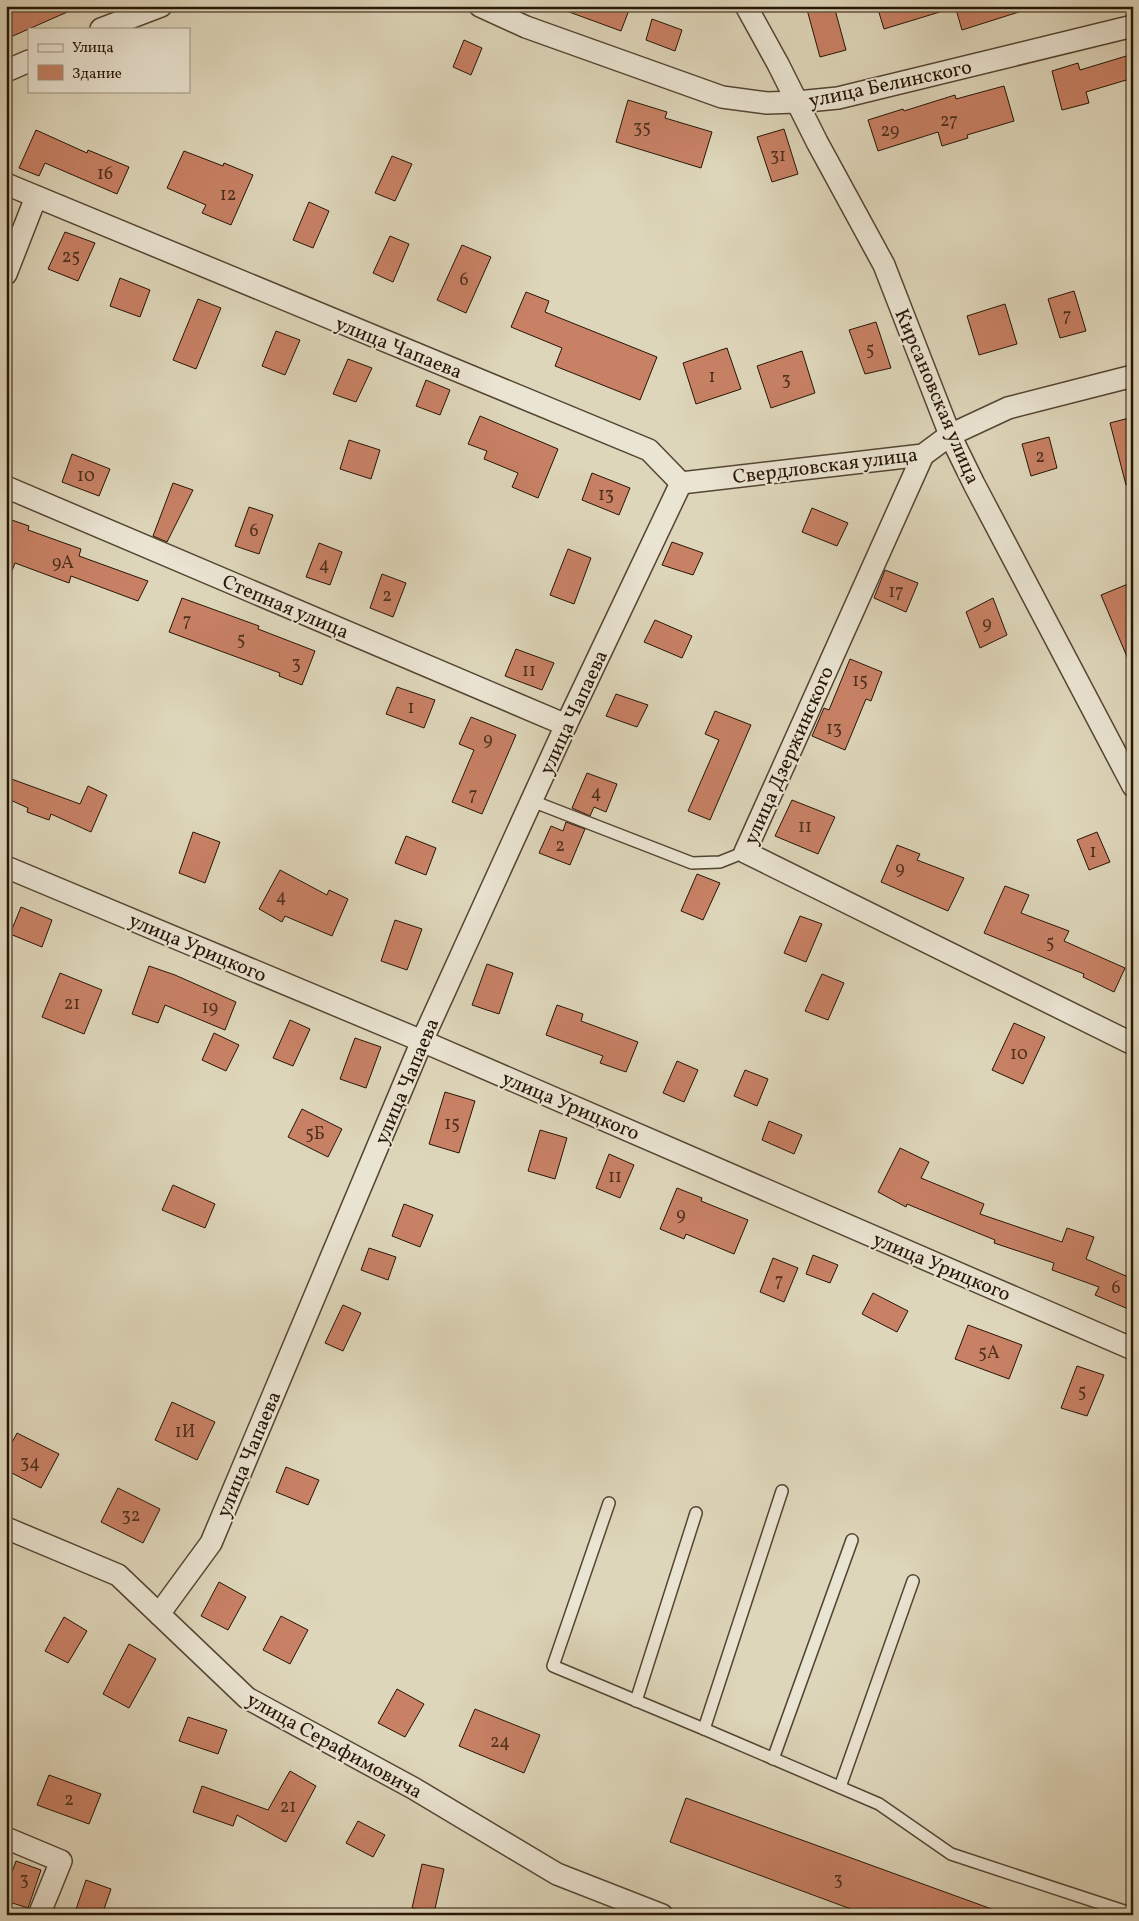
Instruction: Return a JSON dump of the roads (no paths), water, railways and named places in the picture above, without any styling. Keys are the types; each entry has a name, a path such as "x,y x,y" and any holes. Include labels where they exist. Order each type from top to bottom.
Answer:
{"street":[{"path":"104,28 161,6"},
{"name":"улица Белинского","path":"480,6 526,27 722,97 767,103 838,98 1133,26"},
{"name":"Кирсановская улица","path":"746,6 884,264 950,435 1133,786"},
{"path":"6,71 28,61"},
{"name":"улица Чапаева","path":"6,184 649,450 681,483 566,725 422,1041 211,1543 159,1614"},
{"path":"6,274 36,197"},
{"name":"Свердловская улица","path":"681,483 923,454 950,435 1008,408 1133,376"},
{"name":"улица Дзержинского","path":"923,454 745,852 1133,1044"},
{"name":"Степная улица","path":"6,487 566,725"},
{"name":"улица Урицкого","path":"6,867 422,1041 1133,1349"},
{"name":"улица Серафимовича","path":"6,1528 118,1575 247,1698 413,1788 557,1874 662,1915"},
{"path":"6,1838 61,1861 39,1915"}],"lane":[{"path":"532,801 692,862 720,862 745,852"},
{"path":"704,1729 782,1491"},
{"path":"609,1503 553,1666 879,1804 951,1854 1133,1914"},
{"path":"636,1701 696,1513"},
{"path":"773,1759 852,1540"},
{"path":"840,1787 913,1581"}]}
